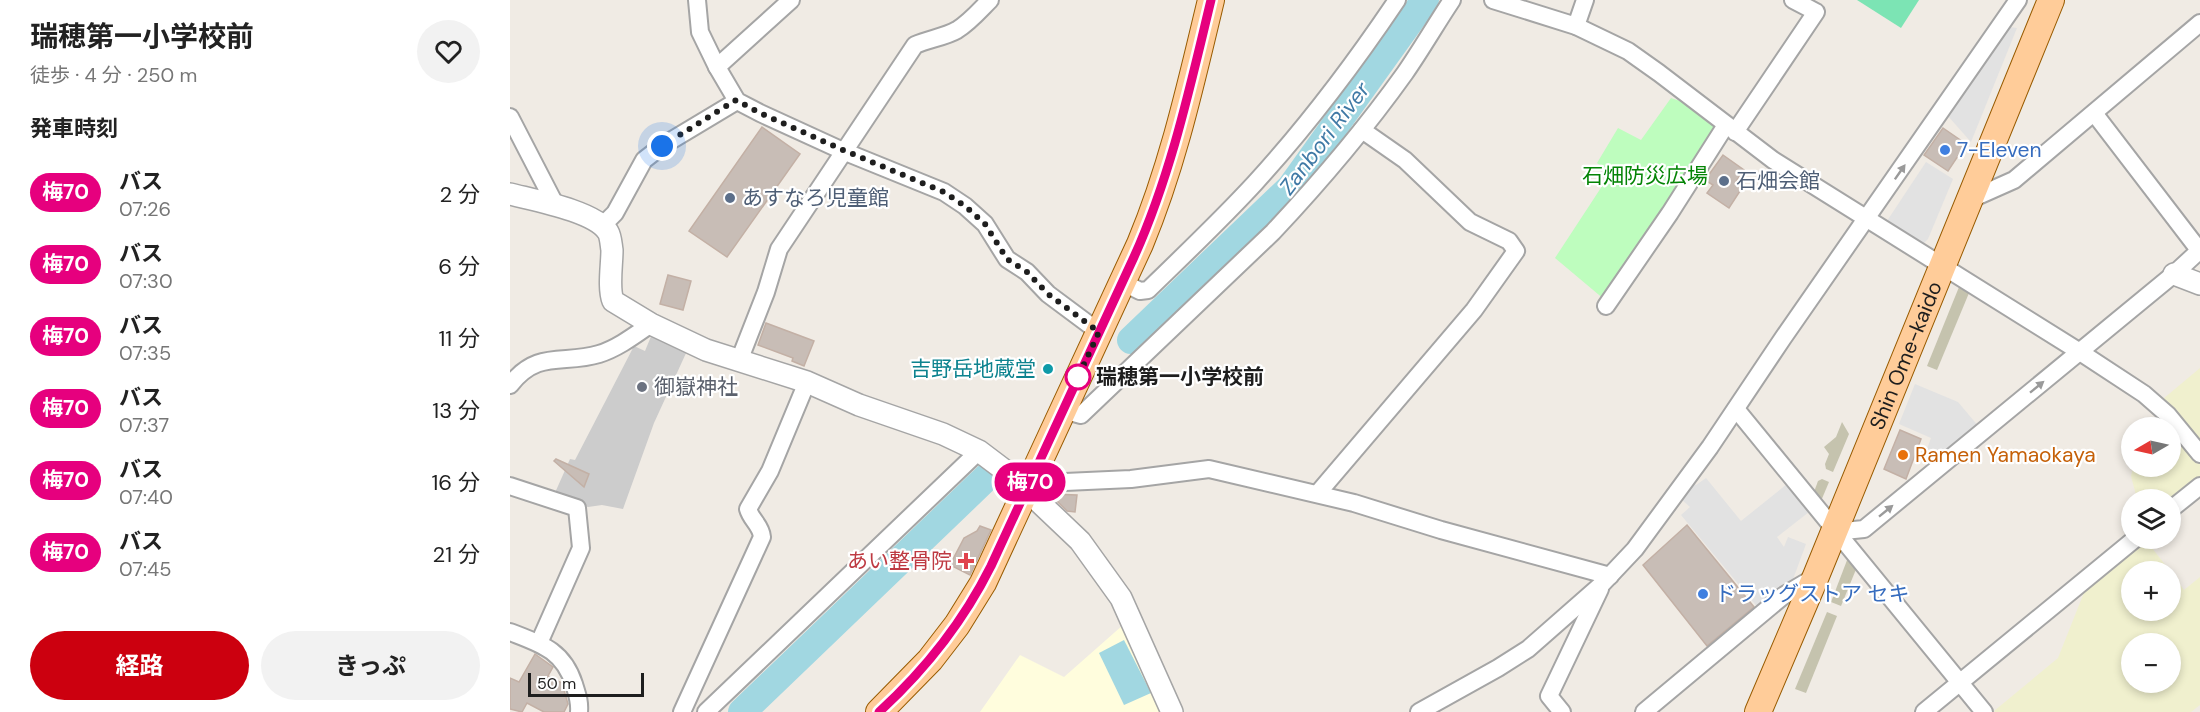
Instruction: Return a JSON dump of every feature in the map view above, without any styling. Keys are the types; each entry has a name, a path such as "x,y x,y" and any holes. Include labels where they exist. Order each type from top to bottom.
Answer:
{"main road":[{"path":"879,712 920,672 957,624 983,583 1028,488 1143,237 1165,181 1211,0"},
{"name":"Shin Ome-kaido","path":"1758,712 1816,576 2051,0"}],"street":[{"path":"697,0 700,32 736,100 843,150 944,192 965,206 985,224 1007,259 1027,272 1048,294 1099,332"},
{"path":"717,67 791,0"},
{"path":"739,361 766,292 779,249 915,45 955,31 970,21 990,0"},
{"path":"1122,282 1140,291 1148,290 1231,209 1304,127 1351,66 1397,0"},
{"path":"1063,410 1081,416 1273,232 1362,130 1405,73 1452,0"},
{"path":"1493,0 1576,26 1628,51 1773,160 2144,394 2168,415 2200,454"},
{"path":"1576,26 1585,0"},
{"path":"1606,306 1670,213 1816,12 1793,0"},
{"path":"1419,712 1528,649 1606,580 1635,549 1736,409 2018,0"},
{"path":"1969,200 2014,180 2200,23"},
{"path":"603,226 615,213 644,160 662,146 736,100"},
{"path":"1834,532 1864,529 2174,274 2200,250 2094,113"},
{"path":"510,117 556,206"},
{"path":"1317,493 1474,310 1516,251 1509,241 1470,222 1405,160 1362,130"},
{"path":"510,194 581,214 603,226 609,233 611,243 613,268 610,290 614,301 651,324 706,350 807,382 858,405 943,434 979,452 1028,488 1040,503 1080,541 1112,584 1121,598 1172,712"},
{"path":"2174,274 2200,284"},
{"path":"510,385 520,374 535,364 550,359 599,354 630,339 651,324"},
{"path":"682,712 762,537 762,529 749,515 748,509 770,471 807,382"},
{"path":"1736,409 1834,532 1984,712"},
{"path":"706,712 979,452"},
{"path":"1028,488 1043,483 1131,479 1209,468 1317,493 1606,580"},
{"path":"510,486 577,508 581,548 539,643"},
{"path":"2181,501 2200,486"},
{"path":"1924,712 2123,549"},
{"path":"1644,712 1783,596 1816,576"},
{"path":"1562,712 1548,696 1606,580"},
{"path":"510,632 554,651 569,669 580,702 579,712"}],"shaded area":[{"path":"2010,27 2017,28 1971,142 1948,116"},
{"path":"1926,162 1953,179 1928,239 1921,246 1885,224"},
{"path":"1959,287 1969,293 1937,370 1927,366"},
{"name":"御嶽神社","path":"652,334 687,351 654,423 623,509 602,505 588,507 554,495 570,459 575,460 634,346 645,351"},
{"path":"1915,384 1958,402 1979,427 1937,463 1924,457 1931,438 1899,424"},
{"path":"1842,422 1849,434 1833,472 1826,469 1825,464 1829,454 1824,447 1836,437"},
{"path":"1706,478 1741,521 1787,484 1807,503 1803,506 1809,512 1777,537 1784,547 1788,537 1806,544 1792,582 1759,609 1681,515 1690,507 1681,499 1693,483 1696,485"},
{"path":"1822,479 1829,482 1821,501 1814,492 1818,481"},
{"path":"1849,555 1857,567 1841,606 1831,602"},
{"path":"1827,612 1837,616 1806,693 1795,689"},
{"path":"1123,625 1164,712 980,712 1020,655 1064,677"}],"green space":[{"path":"1857,0 1919,0 1901,28"},
{"name":"石畑防災広場","path":"1671,98 1695,106 1720,126 1605,300 1555,258 1610,174 1597,163 1618,128 1641,140"},
{"path":"2200,368 2200,444 2181,421 2181,417 2178,417 2163,399"},
{"path":"2181,440 2200,464 2200,476 2181,491 2134,489 2131,477 2181,477"},
{"path":"2132,549 2153,549 2162,561 2121,561 2121,621 2181,621 2181,586 2184,590 2200,577 2200,705 2191,712 1994,711 2058,658 2085,590 2098,576"}],"water":[{"path":"1124,640 1151,693 1124,705 1099,653"}],"building":[{"path":"762,127 800,154 727,257 689,231"},
{"path":"1943,128 1966,144 1948,171 1924,155"},
{"path":"1723,155 1744,170 1735,183 1742,188 1729,208 1707,193 1713,185 1705,180"},
{"path":"668,275 691,281 683,310 660,304"},
{"path":"766,323 814,341 804,366 792,361 793,358 758,345"},
{"path":"1900,430 1921,439 1906,479 1884,469"},
{"path":"556,459 589,474 584,487 554,461"},
{"path":"1050,494 1077,495 1075,512 1067,511"},
{"path":"1687,525 1754,607 1707,646 1643,565"},
{"path":"980,526 991,530 970,575 950,565 964,538 977,531"},
{"path":"535,654 553,667 548,676 562,683 568,704 564,712 544,712 527,703 522,712 510,709 510,678 519,682"}],"waterway":[{"name":"Zanbori River","path":"1131,340 1291,187 1425,0"},
{"name":"Zanbori River","path":"742,712 988,476"}],"bus line":[{"name":"梅70","path":"879,712 920,672 949,636 975,598 991,566 1156,206 1172,158 1211,0"}],"place":[{"name":"7-Eleven","path":"1945,150"},
{"name":"石畑会館","path":"1724,181"},
{"name":"あすなろ児童館","path":"730,198"},
{"name":"吉野岳地蔵堂","path":"1048,369"},
{"name":"瑞穂第一小学校前","path":"1078,377"},
{"name":"御嶽神社","path":"642,387"},
{"name":"Ramen Yamaokaya","path":"1903,455"},
{"name":"あい整骨院","path":"966,561"},
{"name":"ドラッグストア セキ","path":"1703,594"}],"route":[{"path":"662,146 736,100 843,150 944,192 965,206 985,224 1007,259 1027,272 1048,294 1099,332 1078,377"}]}
